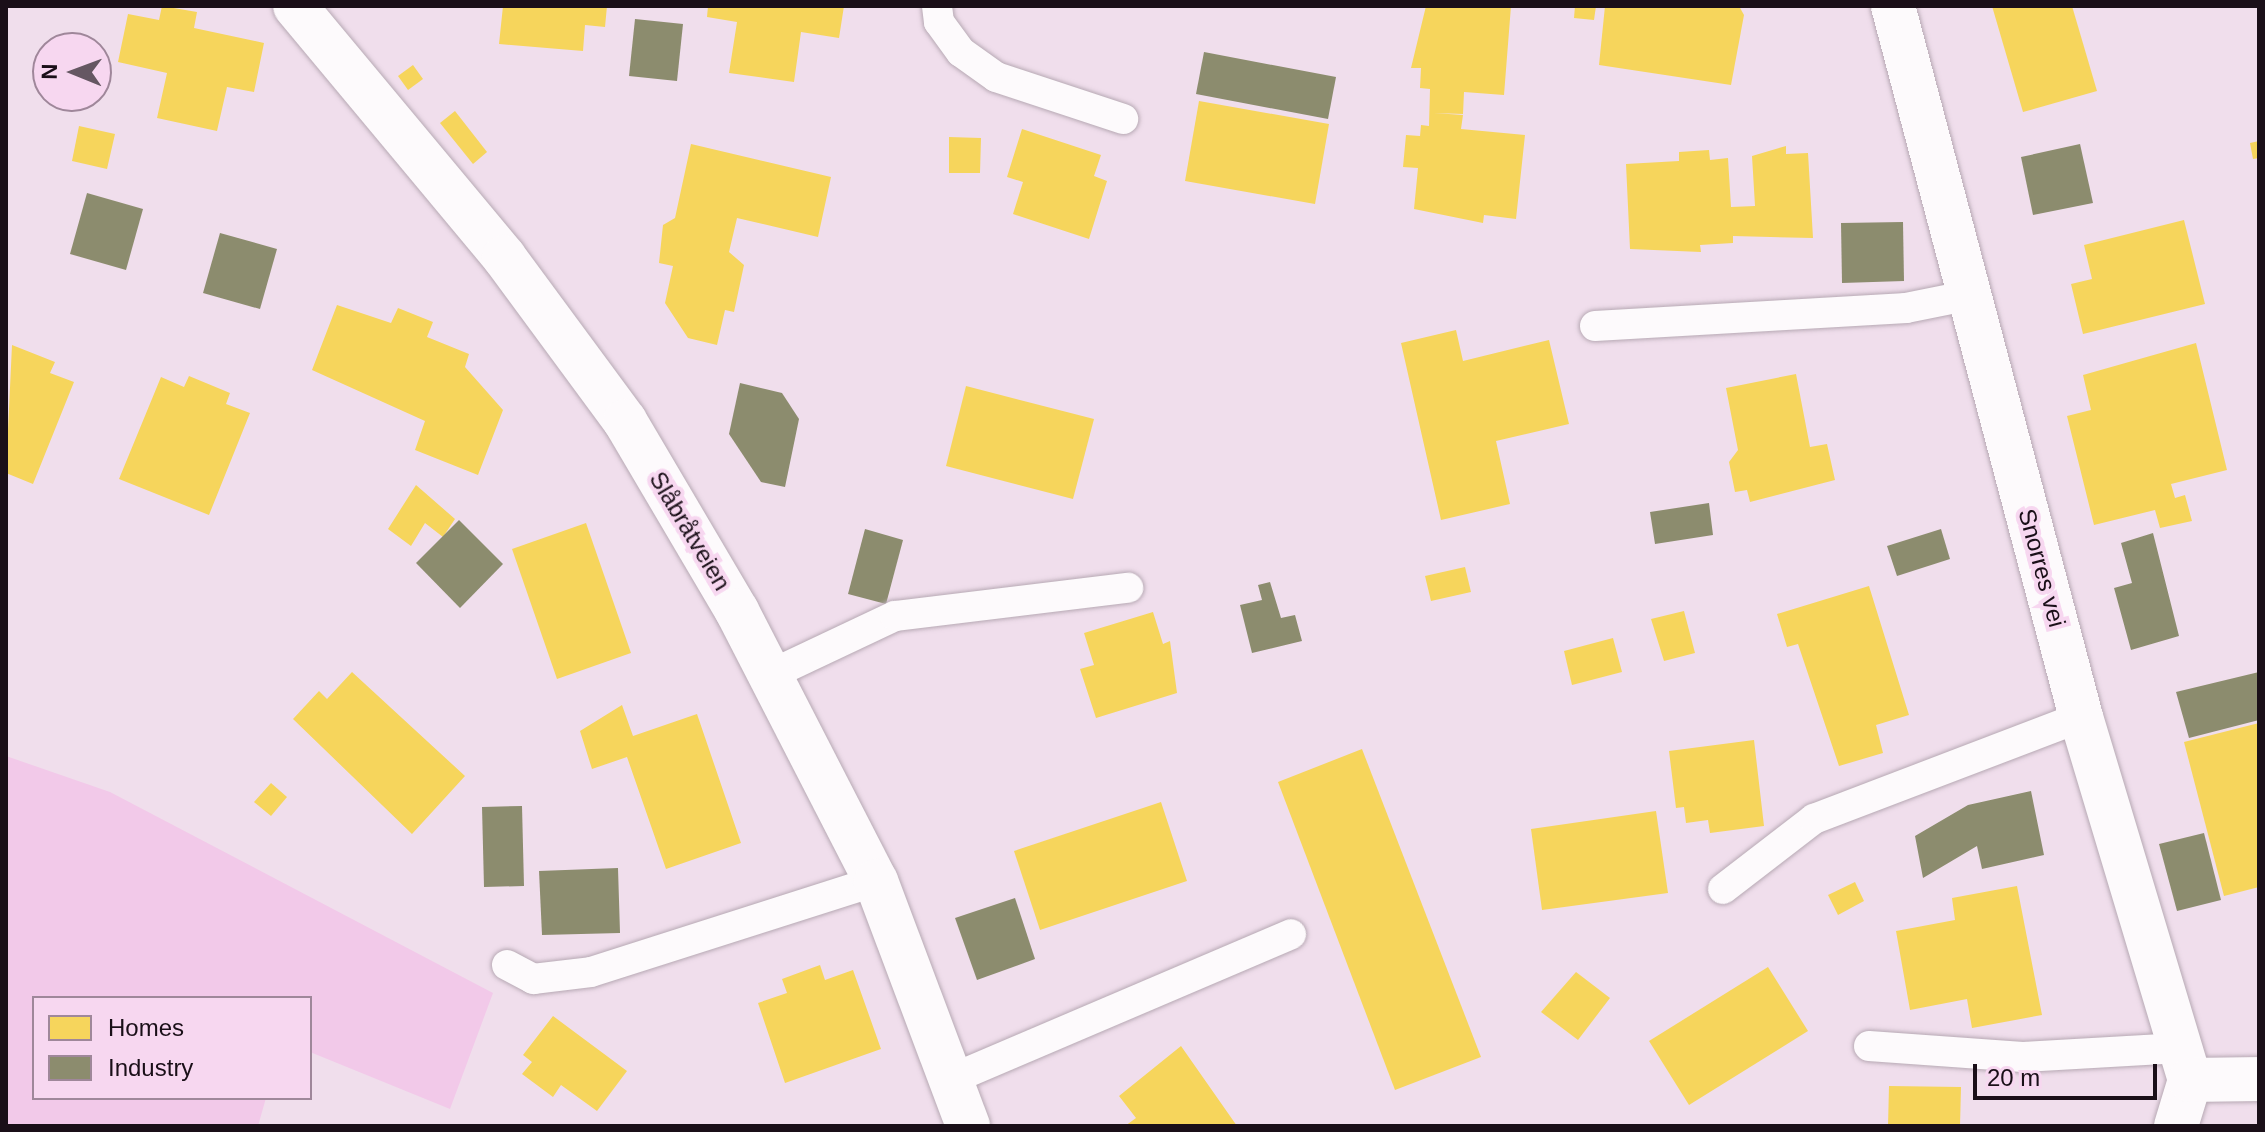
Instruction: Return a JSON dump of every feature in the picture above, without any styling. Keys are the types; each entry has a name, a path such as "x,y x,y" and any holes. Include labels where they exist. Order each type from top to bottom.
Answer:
{"street":[{"name":"Slåbråtveien","path":"295,6 504,257 625,421 770,675 876,881 947,1081 968,1126"},
{"name":"Snorres vei","path":"1893,6 2081,717 2185,1064"},
{"path":"2176,1126 2185,1064 2259,1079"}],"lane":[{"path":"937,6 939,22 961,52 996,77 1123,119"},
{"path":"1595,326 1906,308 1971,295"},
{"path":"770,675 895,616 1128,588"},
{"path":"1723,889 1814,819 2081,717"},
{"path":"507,965 533,979 570,977 876,881"},
{"path":"947,1081 1291,934"},
{"path":"1869,1046 2185,1064"}],"shaded area":[{"path":"6,756 110,792 493,993 450,1109 312,1053 312,996 32,996 32,1100 265,1100 258,1126 6,1126"}],"building: Homes":[{"path":"162,6 197,12 194,28 264,43 254,92 227,87 217,131 157,118 167,73 118,62 128,14 159,20"},
{"path":"503,6 607,6 605,27 585,25 583,51 499,44"},
{"path":"708,6 844,6 839,38 801,32 794,82 729,73 737,22 707,17"},
{"path":"1426,6 1511,6 1504,95 1464,92 1463,114 1434,113 1463,115 1461,129 1525,135 1516,219 1484,215 1483,223 1414,209 1418,168 1403,167 1406,135 1420,136 1421,125 1429,126 1430,89 1420,88 1421,68 1411,68"},
{"path":"1575,6 1596,6 1594,20 1574,18"},
{"path":"1605,6 1739,6 1744,15 1731,85 1599,65"},
{"path":"1992,6 2072,6 2097,91 2023,112"},
{"path":"413,65 423,79 408,90 398,76"},
{"path":"1199,101 1329,124 1315,204 1185,181"},
{"path":"455,111 487,152 473,164 440,123"},
{"path":"79,126 115,134 107,169 72,161"},
{"path":"1022,129 1101,155 1094,176 1107,181 1089,239 1013,214 1023,182 1007,177"},
{"path":"949,137 981,138 980,173 949,173"},
{"path":"2259,141 2259,158 2253,159 2250,143"},
{"path":"691,144 831,177 818,237 737,218 729,252 744,265 734,312 725,310 717,345 688,338 665,303 673,266 659,263 663,225 675,218"},
{"path":"1786,146 1786,154 1808,153 1813,238 1733,236 1733,243 1700,245 1701,252 1630,249 1626,164 1679,161 1679,152 1709,150 1710,160 1728,158 1731,207 1755,206 1752,156"},
{"path":"2184,220 2205,304 2083,334 2071,284 2092,279 2084,245"},
{"path":"337,305 391,323 398,308 433,322 427,337 469,354 465,367 503,410 478,475 415,450 425,421 312,370"},
{"path":"1456,330 1463,361 1549,340 1569,424 1496,441 1510,504 1441,520 1401,343"},
{"path":"2196,343 2227,470 2171,484 2175,498 2185,495 2192,521 2160,528 2155,510 2094,525 2067,416 2091,410 2083,375"},
{"path":"12,345 55,362 50,373 74,382 33,484 6,473"},
{"path":"1796,374 1810,447 1827,444 1835,480 1750,502 1747,490 1735,492 1729,462 1738,450 1726,388"},
{"path":"189,376 230,393 226,404 250,413 209,515 119,479 161,377 184,387"},
{"path":"966,386 1094,419 1073,499 946,466"},
{"path":"416,485 455,519 443,537 425,523 411,546 388,529"},
{"path":"586,523 631,653 557,679 512,549"},
{"path":"1465,567 1471,592 1431,601 1425,576"},
{"path":"1869,586 1909,715 1876,725 1883,753 1839,766 1798,644 1787,647 1777,614"},
{"path":"1684,611 1695,653 1664,661 1651,619"},
{"path":"1153,612 1163,644 1170,641 1177,693 1096,718 1080,669 1094,665 1084,633"},
{"path":"1613,638 1622,672 1572,685 1564,651"},
{"path":"352,672 465,776 412,834 293,719 319,691 327,699"},
{"path":"622,705 633,736 697,714 741,843 666,869 627,757 592,769 580,731"},
{"path":"2259,723 2259,887 2224,896 2184,742"},
{"path":"1754,740 1764,826 1710,833 1708,820 1686,823 1684,807 1676,808 1669,751"},
{"path":"1362,749 1481,1057 1395,1090 1278,782"},
{"path":"271,783 287,797 271,816 254,802"},
{"path":"1161,802 1187,881 1040,930 1014,851"},
{"path":"1656,811 1668,893 1542,910 1531,829"},
{"path":"1855,882 1864,901 1838,915 1828,895"},
{"path":"2017,886 2042,1015 1972,1028 1967,999 1910,1010 1896,931 1955,920 1952,898"},
{"path":"820,965 825,980 853,970 881,1049 785,1083 758,1003 787,993 782,979"},
{"path":"1768,967 1808,1031 1689,1105 1649,1041"},
{"path":"1576,972 1610,998 1578,1040 1541,1012"},
{"path":"553,1016 627,1071 597,1111 561,1085 553,1097 522,1074 532,1062 523,1055"},
{"path":"1181,1046 1237,1126 1125,1126 1136,1118 1119,1096"},
{"path":"1889,1086 1961,1087 1960,1126 1888,1126"}],"building: Industry":[{"path":"635,19 683,24 677,81 629,76"},
{"path":"1204,52 1336,77 1328,119 1196,94"},
{"path":"2080,144 2093,203 2033,215 2021,157"},
{"path":"87,193 143,209 126,270 70,254"},
{"path":"1903,222 1904,281 1842,283 1841,223"},
{"path":"220,233 277,249 260,309 203,293"},
{"path":"740,383 782,393 799,419 785,487 761,482 729,434"},
{"path":"1709,503 1713,535 1655,544 1650,512"},
{"path":"459,520 503,564 460,608 416,563"},
{"path":"865,529 903,540 886,604 848,594"},
{"path":"1941,529 1950,559 1897,576 1887,546"},
{"path":"2153,533 2179,636 2131,650 2114,588 2132,583 2121,543"},
{"path":"1270,582 1281,618 1295,615 1302,641 1252,653 1240,605 1262,600 1258,585"},
{"path":"2259,672 2259,720 2189,738 2176,692"},
{"path":"2031,791 2044,855 1982,869 1977,846 1923,878 1915,836 1968,805"},
{"path":"522,806 524,886 484,887 482,807"},
{"path":"2204,833 2221,900 2177,911 2159,844"},
{"path":"618,868 620,933 542,935 539,871"},
{"path":"1015,898 1035,959 977,980 955,918"}]}
